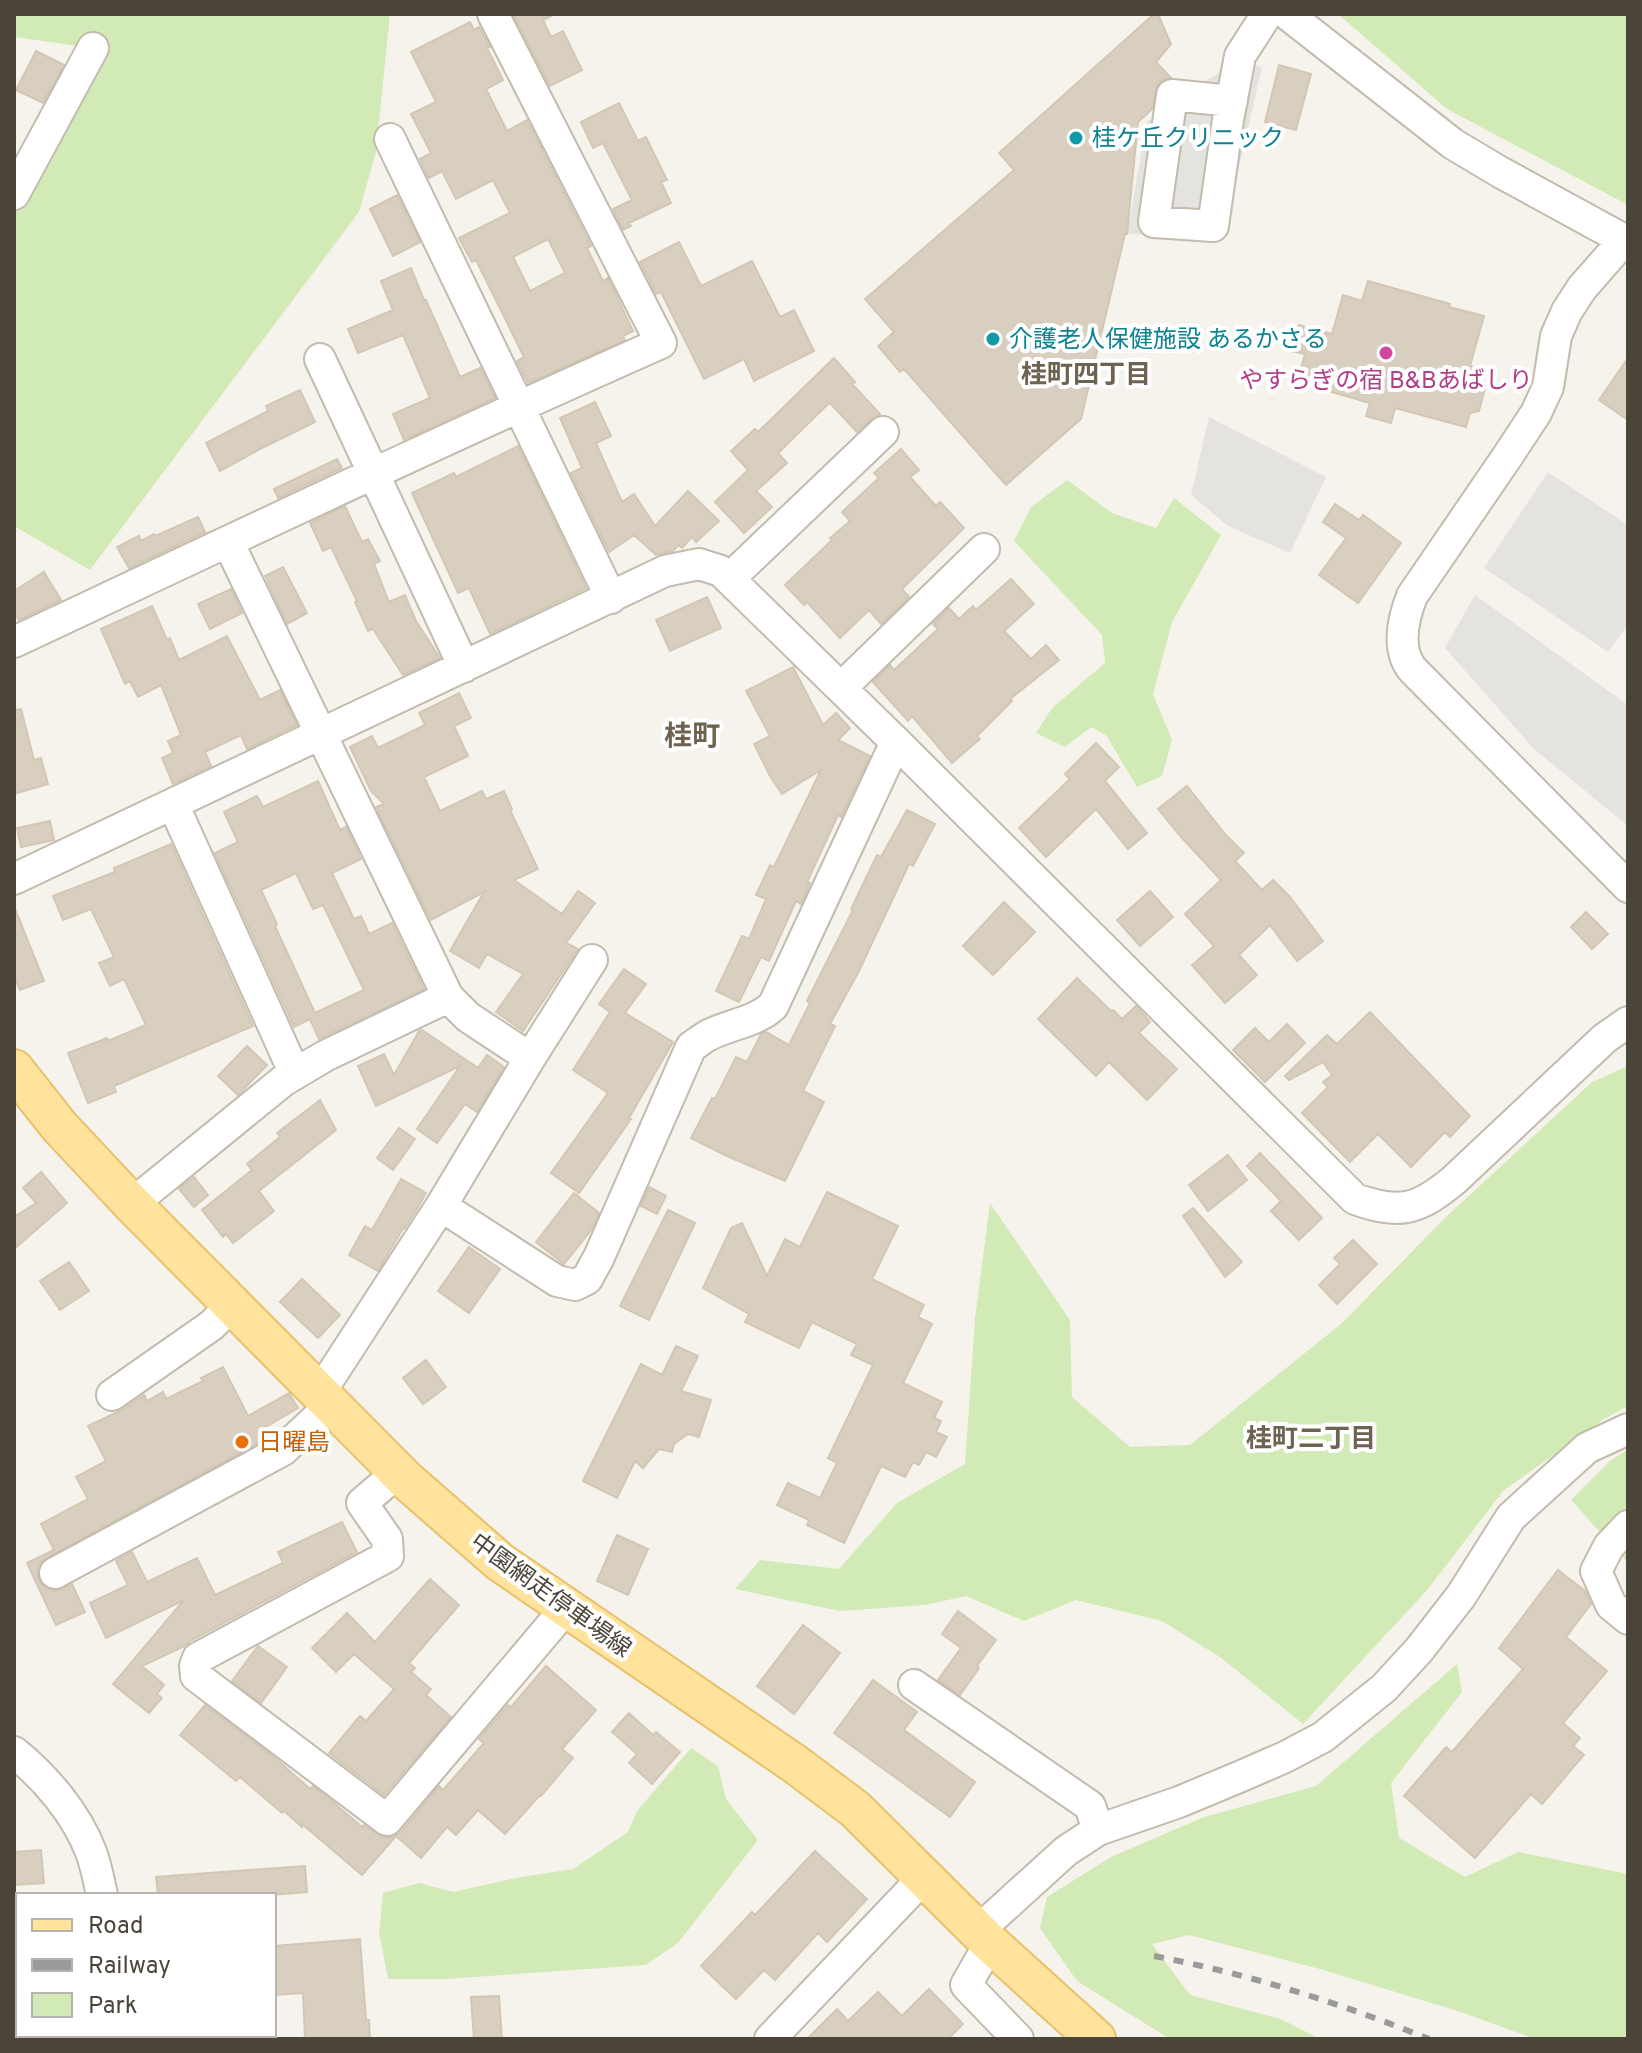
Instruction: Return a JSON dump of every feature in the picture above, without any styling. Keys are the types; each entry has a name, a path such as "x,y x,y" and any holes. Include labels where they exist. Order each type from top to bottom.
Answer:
{"main road":[{"name":"中園網走停車場線","path":"14,1069 59,1126 132,1204 398,1472 500,1562 795,1764 855,1809 1096,2039"}],"street":[{"path":"14,642 661,343 493,14"},
{"path":"1232,101 1240,56 1267,14"},
{"path":"1287,14 1453,144 1626,241 1582,288 1567,311 1556,336 1548,387 1536,413 1412,596 1402,635 1406,661 1412,669 1628,887"},
{"path":"14,194 93,48"},
{"path":"390,139 611,598"},
{"path":"320,359 464,667"},
{"path":"729,579 883,432"},
{"path":"228,542 448,997 468,1017 530,1058"},
{"path":"841,688 984,549"},
{"path":"14,879 665,571 699,564 721,571 1355,1199 1394,1209 1409,1207 1434,1196 1605,1038 1628,1022"},
{"path":"441,1206 557,1281 575,1285 587,1279 691,1047 709,1035 750,1020 773,1006 896,742"},
{"path":"173,804 295,1074"},
{"path":"55,1573 283,1450 325,1400 592,960"},
{"path":"132,1204 283,1081 325,1056 448,997"},
{"path":"112,1395 212,1325 231,1305"},
{"path":"1018,2039 966,1985 985,1936 1066,1851 1098,1830 1179,1802 1323,1737 1384,1688 1419,1650 1461,1596 1511,1517 1587,1448 1628,1429"},
{"path":"398,1472 362,1503 387,1539 388,1556 198,1658 196,1676 387,1820 566,1608"},
{"path":"1628,1526 1609,1546 1596,1571 1611,1605 1628,1619"},
{"path":"914,1685 1090,1806 1098,1830"},
{"path":"14,1752 53,1790 84,1836 102,1893"},
{"path":"784,2034 925,1876"}],"green space":[{"path":"14,14 390,14 376,152 359,212 90,570 14,526 14,194 93,48 14,37"},
{"path":"1338,14 1628,14 1628,205 1447,109"},
{"path":"1067,480 1112,513 1156,528 1174,498 1221,535 1172,622 1153,694 1172,740 1162,776 1137,787 1106,735 1091,727 1065,747 1036,733 1052,708 1105,663 1102,635 1014,541 1031,507"},
{"path":"1628,1066 1628,1406 1604,1419 1503,1491 1428,1589 1303,1724 1220,1657 1162,1621 1076,1600 1024,1621 966,1596 925,1605 840,1611 735,1589 760,1560 839,1569 897,1503 965,1464 975,1319 990,1203 1070,1320 1072,1397 1130,1447 1190,1445 1341,1324 1444,1219 1592,1082"},
{"path":"1628,1449 1628,1563 1571,1500 1610,1461"},
{"path":"1457,1664 1462,1692 1391,1783 1399,1838 1465,1877 1518,1852 1628,1874 1628,2039 1535,2039 1461,2012 1320,1969 1189,1935 1152,1944 1190,1995 1281,2019 1320,2039 1170,2039 1077,1981 1040,1928 1047,1897 1111,1857 1204,1817 1316,1786"},
{"path":"691,1748 718,1766 726,1799 758,1840 678,1943 646,1965 445,1979 388,1979 379,1932 383,1893 419,1883 453,1892 573,1869 628,1832 637,1811"}],"shaded area":[{"path":"1240,60 1262,67 1224,233 1183,237 1127,234 1147,121 1186,111 1195,87"},
{"path":"1209,417 1326,477 1290,553 1228,526 1191,495"},
{"path":"1548,472 1628,525 1628,625 1608,652 1484,568"},
{"path":"1475,595 1628,705 1628,826 1534,749 1445,648"}],"building":[{"path":"513,14 555,14 543,20 551,37 563,31 582,70 550,86"},
{"name":"介護老人保健施設 あるかさる","path":"1154,14 1158,14 1171,44 1156,62 1171,78 1157,85 1152,109 1138,122 1127,234 1081,419 1006,485 904,369 900,372 878,346 894,332 865,299 1014,170 999,153"},
{"path":"470,22 474,30 479,27 503,80 486,89 507,131 527,120 591,246 587,248 603,281 608,278 633,331 623,336 625,340 528,383 517,361 524,357 476,260 472,262 459,238 510,213 493,180 456,199 442,171 429,178 420,159 431,153 411,114 436,102 411,52","holes":["548,239 565,273 530,291 513,257"]},
{"path":"36,51 64,65 43,103 16,90"},
{"path":"1279,65 1311,74 1296,130 1265,122"},
{"path":"619,103 638,141 646,137 667,180 661,182 671,203 629,223 631,226 623,230 613,209 632,200 603,143 593,148 581,122"},
{"path":"397,195 420,242 393,256 370,209"},
{"path":"679,242 701,286 752,261 780,317 794,310 814,351 754,381 744,359 704,379 661,292 656,294 640,262"},
{"path":"411,268 460,377 480,368 495,398 404,440 393,414 430,398 403,335 358,353 348,329 393,310 381,281"},
{"name":"やすらぎの宿 B&Bあばしり","path":"1368,281 1484,316 1470,366 1479,368 1475,382 1486,385 1479,411 1470,413 1466,427 1395,408 1391,423 1366,416 1370,403 1297,382 1305,354 1292,351 1299,325 1332,334 1343,295 1362,301"},
{"path":"834,358 855,382 852,384 880,414 857,432 830,403 826,406 778,453 787,463 756,491 772,507 744,533 715,502 748,470 731,451 755,429 758,432"},
{"path":"1628,358 1628,420 1599,400"},
{"path":"300,390 315,422 220,471 206,443 268,411 266,406"},
{"path":"595,402 611,436 596,443 622,502 634,494 655,526 688,491 719,521 696,542 692,537 682,548 678,545 673,551 656,555 634,535 609,552 571,473 582,468 560,418"},
{"path":"518,446 586,588 490,634 469,588 458,593 412,493 454,473 456,477"},
{"path":"901,449 919,470 910,477 936,506 940,502 964,528 902,589 909,597 881,624 869,610 840,638 807,602 804,605 785,585 850,521 842,512 879,478 874,473"},
{"path":"337,459 342,468 278,498 274,489"},
{"path":"1335,504 1359,520 1363,515 1401,543 1358,603 1319,575 1346,538 1323,522"},
{"path":"345,506 362,542 368,539 380,561 374,564 389,602 405,595 416,621 440,658 403,675 373,629 368,631 331,547 323,551 310,523"},
{"path":"198,517 205,532 129,568 117,547 139,536 141,541 155,536"},
{"path":"283,567 307,613 287,624 265,576"},
{"path":"44,572 61,600 19,620 14,612 14,591"},
{"path":"1011,579 1034,604 1004,631 1031,659 1046,645 1059,660 1010,699 1012,701 977,736 980,739 952,763 912,716 908,721 873,682 890,665 894,670 938,629 933,624 949,608 959,619 973,606 976,610"},
{"path":"231,589 242,613 210,629 198,604"},
{"path":"707,597 721,628 670,651 656,620"},
{"path":"152,606 179,660 227,636 260,700 280,690 297,725 247,749 241,735 205,752 211,766 173,784 162,758 173,753 168,741 181,735 161,685 138,697 130,681 125,684 101,629"},
{"path":"793,667 823,725 836,713 850,728 838,740 870,756 841,817 838,815 807,882 810,883 801,904 796,901 769,961 761,957 739,1002 716,991 742,936 749,939 766,899 756,895 770,865 774,867 821,770 782,794 754,744 770,736 746,691"},
{"path":"459,693 471,718 454,726 468,756 424,777 440,811 482,791 486,799 504,791 538,869 514,880 562,914 578,891 595,903 566,943 578,949 523,1031 496,1012 523,974 487,954 479,968 450,951 484,892 431,920 376,807 384,804 371,791 350,747 372,736 378,748 425,725 419,713"},
{"path":"21,709 34,760 41,758 48,784 14,794 14,710"},
{"path":"1096,743 1119,767 1105,781 1147,833 1128,849 1096,809 1046,857 1019,828 1070,779 1065,774"},
{"path":"318,781 340,830 346,827 361,859 332,873 354,919 361,916 369,934 392,923 424,989 319,1039 310,1019 294,1027 215,853 238,842 224,812 257,796 263,807","holes":["296,873 313,909 323,905 364,990 315,1013 261,890"]},
{"path":"1187,786 1244,853 1235,861 1262,890 1273,880 1323,941 1297,961 1270,925 1239,955 1257,975 1225,1003 1192,965 1214,946 1185,914 1221,880 1158,809"},
{"path":"907,810 935,824 913,866 909,864 859,971 830,1024 835,1026 803,1091 824,1102 785,1181 691,1138 736,1057 747,1062 761,1034 766,1032 789,1045 877,855 881,857"},
{"path":"50,821 54,840 21,847 17,828"},
{"path":"171,844 253,1026 114,1086 116,1092 88,1103 68,1053 146,1025 124,979 110,986 99,963 114,957 91,909 63,920 53,896 115,872 114,868"},
{"path":"1150,891 1173,917 1140,946 1117,920"},
{"path":"1004,902 1035,932 993,975 963,946"},
{"path":"14,906 44,981 20,990 14,976"},
{"path":"1586,912 1608,934 1592,949 1571,927"},
{"path":"624,969 646,984 625,1013 673,1042 631,1119 579,1193 551,1173 608,1093 573,1070 610,1012 599,1004"},
{"path":"1077,978 1122,1019 1136,1006 1150,1022 1139,1033 1177,1069 1147,1100 1109,1062 1096,1076 1038,1019"},
{"path":"1370,1012 1470,1116 1450,1137 1445,1132 1411,1167 1378,1134 1350,1162 1302,1113 1328,1087 1323,1082 1332,1075 1323,1062 1289,1080 1285,1076 1327,1035 1337,1044"},
{"path":"1287,1024 1305,1043 1265,1082 1233,1050 1255,1028 1269,1042"},
{"path":"422,1030 478,1068 487,1055 504,1067 477,1112 465,1104 437,1143 417,1129 460,1066 376,1106 358,1066 384,1054 394,1075"},
{"path":"247,1046 267,1065 238,1095 218,1076"},
{"path":"320,1100 336,1130 259,1191 274,1211 233,1243 226,1234 223,1237 202,1210 252,1170 247,1164 280,1137 277,1133"},
{"path":"399,1128 415,1139 393,1170 377,1158"},
{"path":"1260,1153 1322,1218 1299,1240 1271,1211 1281,1201 1247,1166"},
{"path":"1228,1155 1247,1180 1208,1211 1189,1185"},
{"path":"41,1172 67,1203 14,1249 14,1217 36,1203 23,1188"},
{"path":"194,1177 208,1195 194,1207 179,1189"},
{"path":"401,1179 426,1193 378,1271 349,1255 365,1226 372,1230"},
{"path":"649,1187 666,1196 657,1214 641,1206"},
{"path":"827,1192 898,1226 872,1279 924,1305 918,1317 932,1324 903,1383 942,1402 934,1418 941,1421 936,1432 947,1437 936,1457 926,1452 919,1465 913,1462 905,1477 881,1466 844,1543 807,1525 809,1520 777,1505 788,1483 820,1498 837,1463 828,1458 873,1365 851,1355 857,1344 812,1322 799,1348 745,1322 749,1314 703,1288 731,1228 742,1223 767,1276 785,1239 800,1247"},
{"path":"574,1193 599,1213 592,1229 564,1264 536,1242"},
{"path":"1193,1208 1242,1262 1225,1277 1183,1216"},
{"path":"668,1210 695,1223 649,1320 620,1306"},
{"path":"1353,1240 1377,1264 1337,1304 1319,1285 1340,1264 1334,1258"},
{"path":"469,1247 500,1269 469,1313 438,1291"},
{"path":"69,1262 89,1291 60,1310 40,1281"},
{"path":"302,1279 340,1315 318,1338 280,1302"},
{"path":"676,1346 698,1356 681,1391 711,1400 699,1437 688,1434 674,1444 672,1452 659,1449 643,1468 635,1461 617,1498 583,1481 641,1364 662,1375"},
{"path":"426,1360 446,1387 423,1404 403,1378"},
{"path":"223,1367 248,1416 289,1393 298,1408 259,1431 264,1440 39,1564 37,1572 46,1589 54,1591 72,1584 85,1612 56,1625 27,1563 54,1550 41,1524 88,1499 76,1477 106,1461 88,1426 122,1410 144,1395 147,1401 163,1392 166,1399 203,1381 201,1378"},
{"path":"342,1522 357,1552 187,1645 142,1666 164,1685 157,1694 162,1698 149,1713 113,1684 184,1600 106,1638 90,1603 128,1585 116,1561 132,1552 147,1582 197,1558 215,1595 283,1563 278,1552"},
{"path":"617,1535 648,1549 628,1595 597,1581"},
{"path":"1558,1570 1585,1591 1591,1604 1566,1637 1607,1671 1563,1723 1580,1738 1573,1746 1584,1755 1542,1804 1531,1794 1475,1858 1404,1796 1446,1747 1452,1752 1523,1669 1499,1648"},
{"path":"430,1579 459,1605 409,1663 415,1668 411,1672 431,1689 426,1695 451,1717 384,1795 329,1753 360,1716 366,1721 394,1689 354,1654 336,1672 312,1648 347,1613 375,1642"},
{"path":"958,1611 996,1640 960,1695 938,1680 961,1648 942,1634"},
{"path":"803,1625 840,1653 794,1714 757,1686"},
{"path":"258,1646 287,1667 261,1703 232,1681"},
{"path":"546,1666 596,1710 562,1749 573,1758 541,1796 505,1834 478,1810 456,1835 447,1827 421,1858 396,1836 362,1875 302,1824 302,1827 284,1811 282,1813 240,1777 236,1781 180,1735 205,1705 362,1827 364,1825 384,1838 393,1837 401,1832 439,1786 443,1790 484,1743 479,1739"},
{"path":"873,1680 917,1712 904,1730 975,1782 950,1817 834,1733"},
{"path":"629,1713 653,1735 656,1732 680,1752 652,1784 629,1763 637,1754 612,1732"},
{"path":"41,1850 44,1883 14,1885 14,1852"},
{"path":"815,1851 867,1899 827,1942 818,1933 775,1980 764,1970 736,1999 701,1966 752,1912 755,1915"},
{"path":"305,1866 307,1892 158,1893 156,1877"},
{"path":"360,1939 370,2039 305,2039 303,1993 276,1995 276,1946"},
{"path":"929,1989 963,2024 948,2039 807,2039 837,2009 848,2021 878,1992 902,2016"},
{"path":"499,1996 502,2039 474,2039 471,1997"}],"railway":[{"path":"1154,1956 1294,1991 1429,2039"}],"place":[{"name":"桂ケ丘クリニック","path":"1076,138"},
{"name":"介護老人保健施設 あるかさる","path":"993,339"},
{"name":"やすらぎの宿 B&Bあばしり","path":"1386,353"},
{"name":"日曜島","path":"242,1442"}],"district":[{"name":"桂町四丁目","path":"1086,374"},
{"name":"桂町","path":"692,735"},
{"name":"桂町二丁目","path":"1311,1438"}]}
